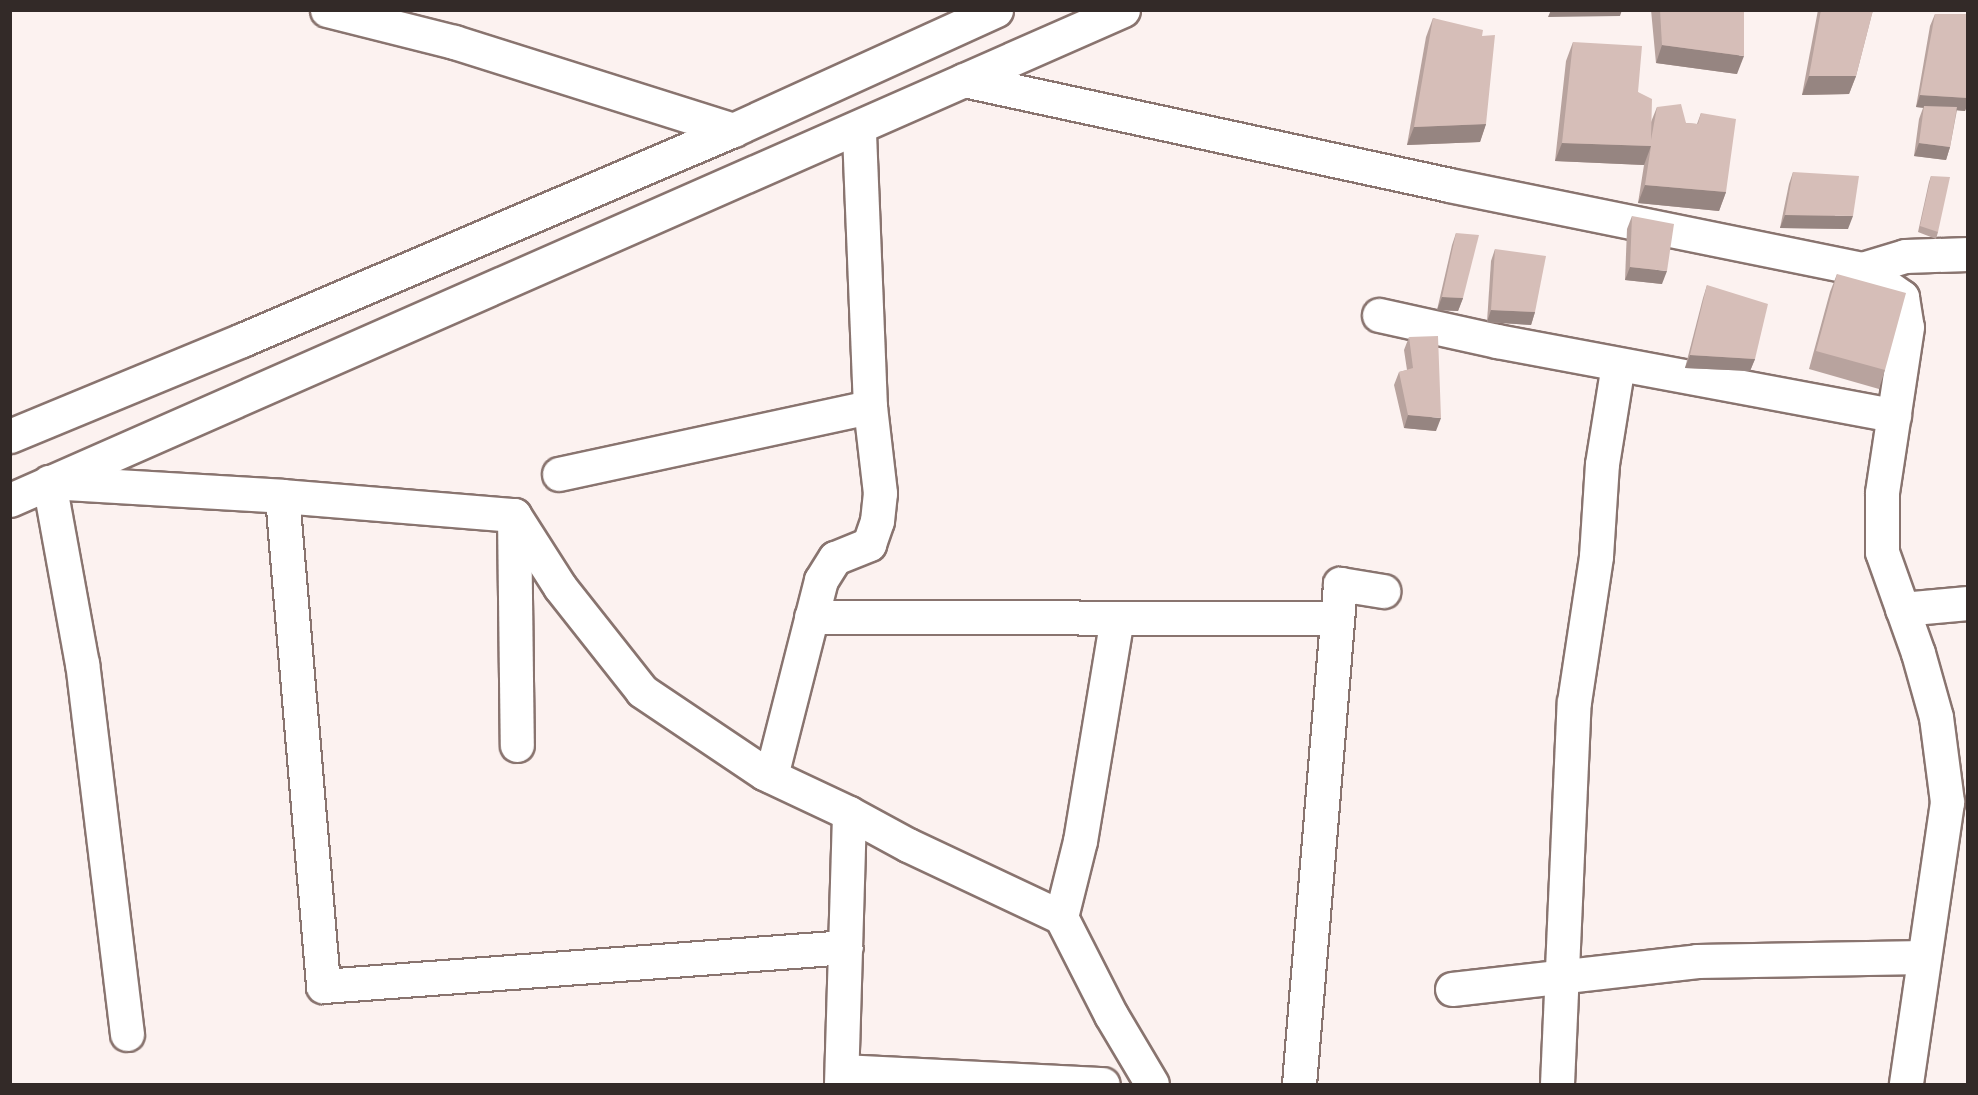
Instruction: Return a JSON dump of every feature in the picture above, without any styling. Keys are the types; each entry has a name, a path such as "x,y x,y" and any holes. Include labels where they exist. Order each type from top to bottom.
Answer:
{"main road":[{"path":"327,10 434,24 733,130"},
{"path":"10,436 733,130 996,10"},
{"path":"10,500 860,128 1123,10"},
{"path":"964,80 1437,182 1862,268 1902,297 1907,327 1882,493 1882,552 1936,717 1947,802 1906,1084"},
{"path":"771,776 821,580 835,558 870,544 877,521 880,493 870,407 860,128"},
{"path":"1862,268 1905,256 1968,254"},
{"path":"1379,315 1497,341 1894,415"},
{"path":"1557,1084 1563,976 1566,832 1574,702 1596,556 1602,464 1618,364"},
{"path":"559,474 870,407"},
{"path":"49,482 282,496 514,515"},
{"path":"49,482 82,664 127,1034"},
{"path":"282,496 323,986 846,947"},
{"path":"514,515 518,745"},
{"path":"514,515 560,587 642,691 771,776 849,813 908,845 1061,917 1111,1016 1152,1084"},
{"path":"1299,1084 1340,584 1383,591"},
{"path":"1902,609 1968,603"},
{"path":"811,617 1336,618"},
{"path":"1061,917 1080,841 1117,618"},
{"path":"849,813 842,1078 1103,1084"},
{"path":"1452,989 1697,961 1924,957"}],"building":[{"path":"1660,10 1744,10 1744,56 1662,45"},
{"path":"1821,10 1873,10 1856,76 1809,76"},
{"path":"1935,14 1968,14 1968,98 1920,95"},
{"path":"1433,18 1483,30 1482,36 1495,35 1486,124 1414,127"},
{"path":"1573,42 1642,46 1638,92 1652,99 1651,140 1657,107 1681,104 1686,123 1698,124 1701,113 1736,119 1726,192 1645,185 1651,146 1562,143"},
{"path":"1924,106 1957,107 1950,147 1919,143"},
{"path":"1793,172 1859,176 1853,216 1785,215"},
{"path":"1931,176 1950,177 1938,232 1920,226"},
{"path":"1632,216 1674,224 1667,271 1630,267"},
{"path":"1456,233 1479,235 1463,298 1442,297"},
{"path":"1495,249 1546,256 1535,312 1491,310"},
{"path":"1837,274 1906,293 1885,370 1816,351"},
{"path":"1707,285 1768,304 1755,359 1690,355"},
{"path":"1438,336 1441,418 1408,415 1399,372 1413,368 1409,337"}]}
